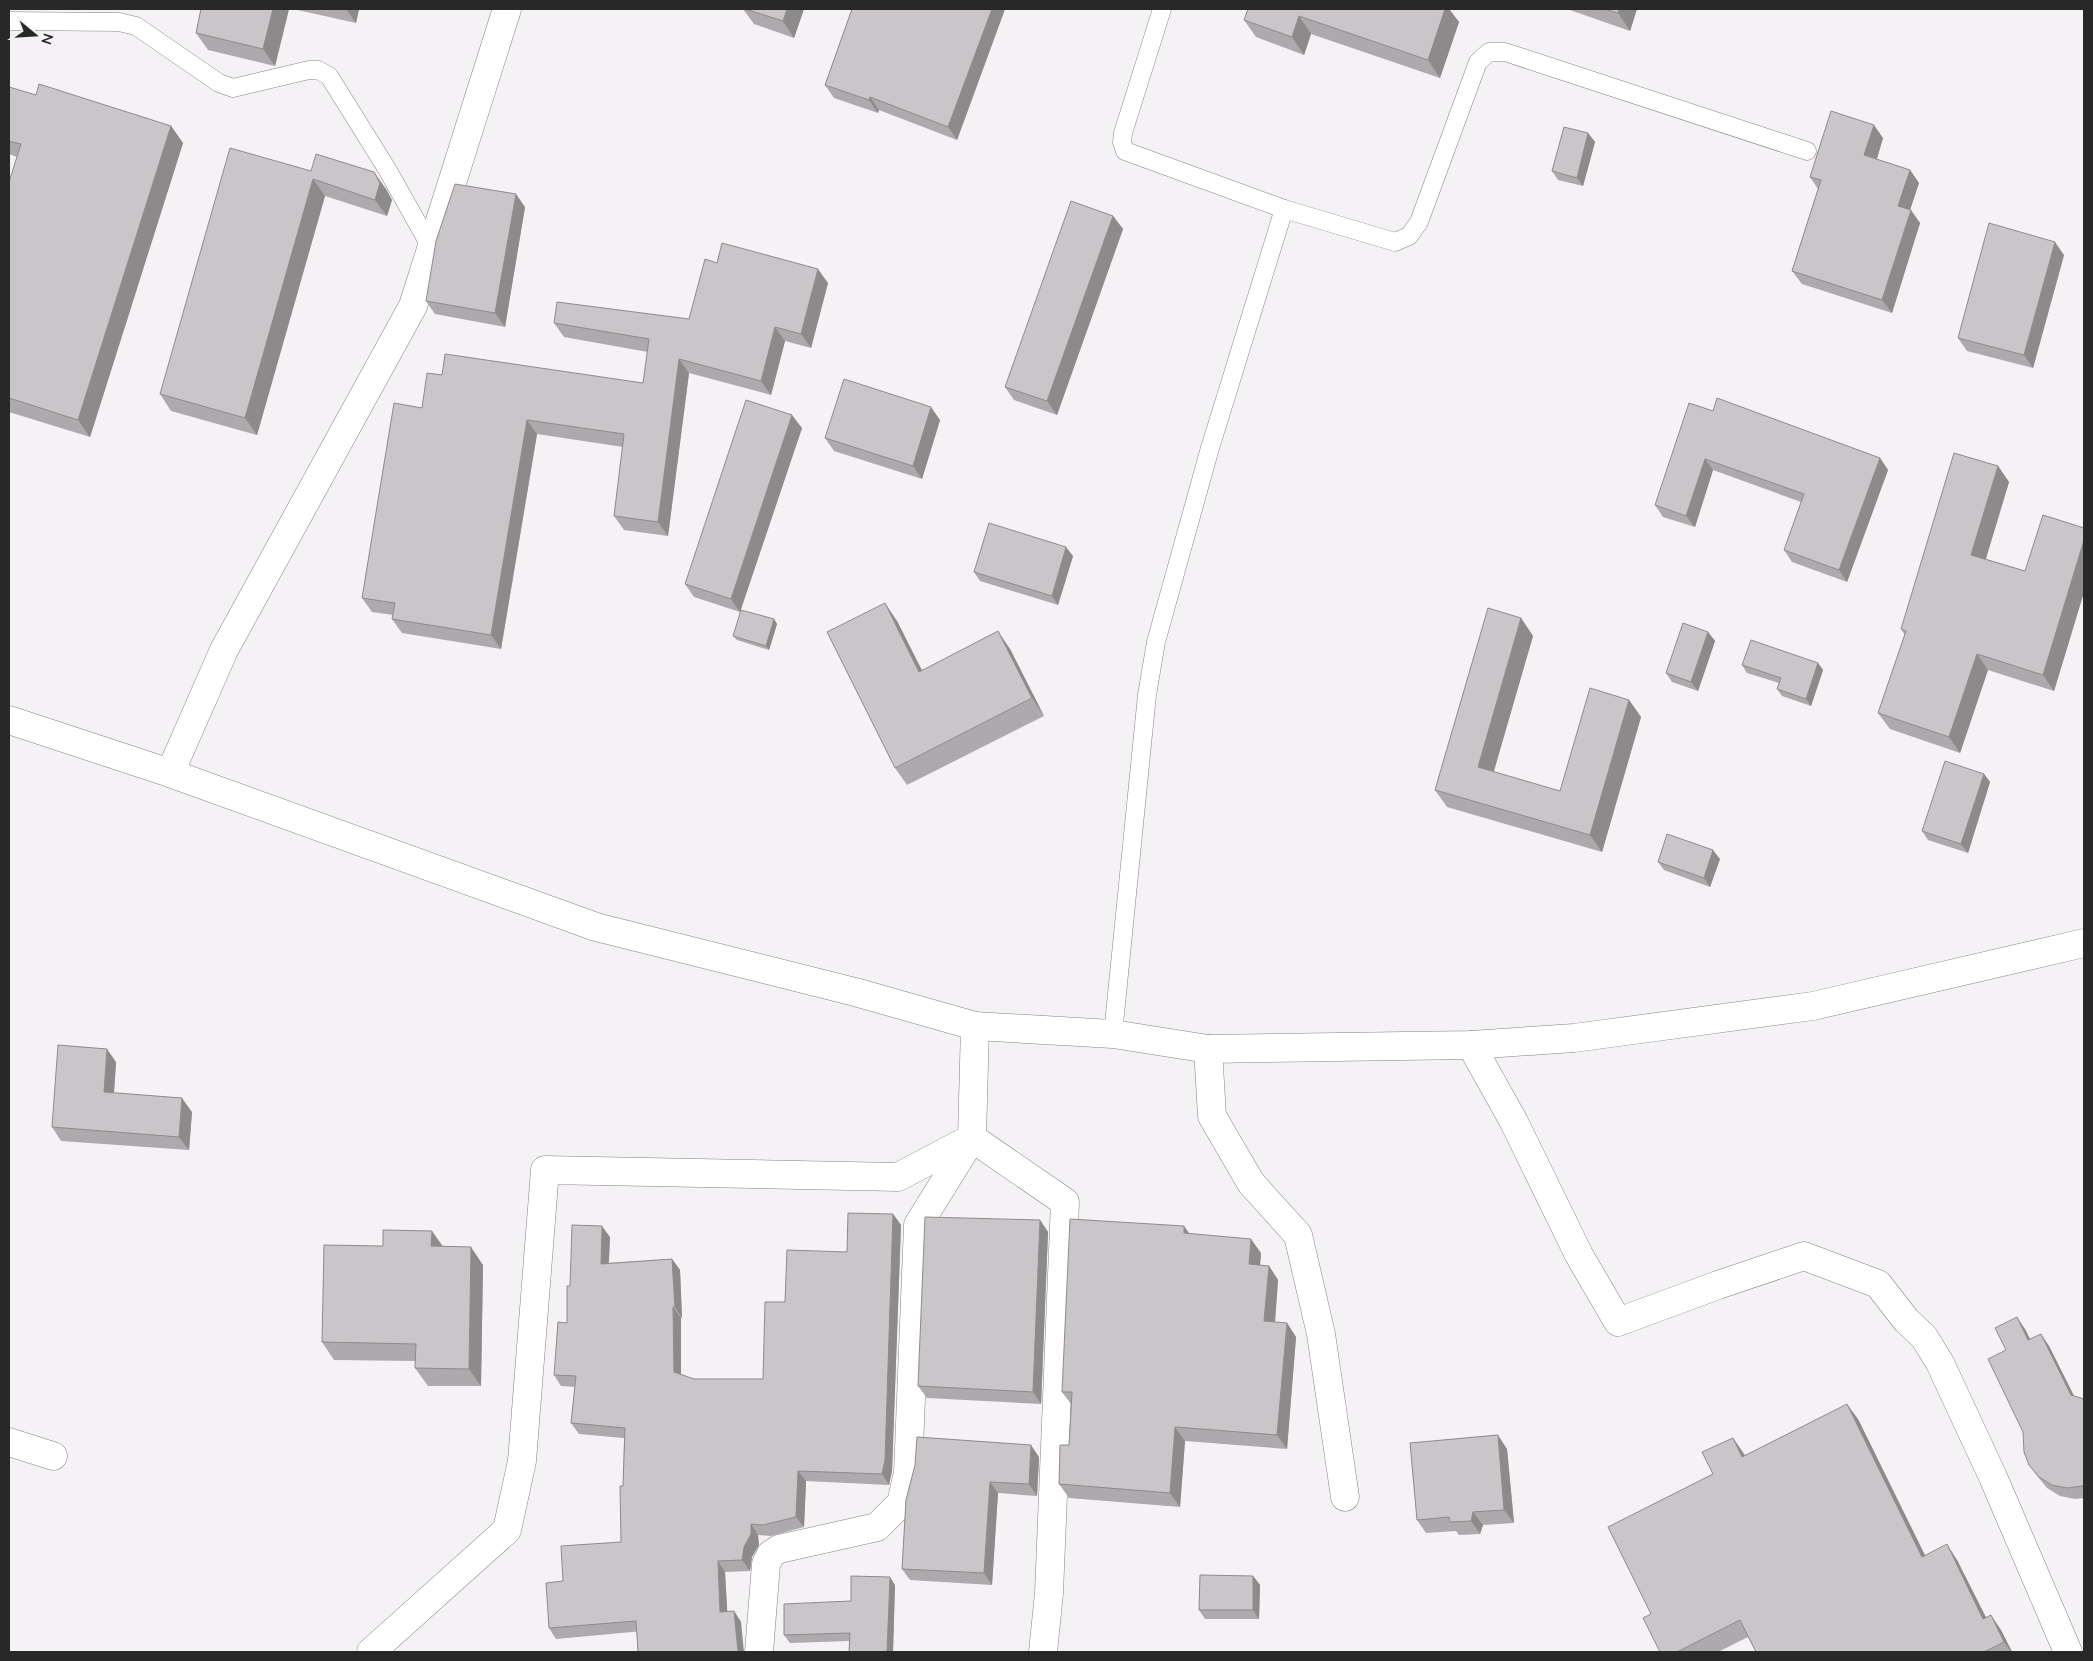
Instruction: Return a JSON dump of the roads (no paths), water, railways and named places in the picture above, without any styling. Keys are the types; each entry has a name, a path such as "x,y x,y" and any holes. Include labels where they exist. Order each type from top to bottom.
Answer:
{"street":[{"path":"170,773 224,650 413,306 507,9"},
{"path":"9,720 170,773 596,927 855,992 975,1026 1113,1034 1208,1049 1471,1046 1574,1038 1813,1006 2084,943"},
{"path":"759,1652 766,1564 771,1554 779,1549 876,1527 901,1503 908,1474 918,1225 972,1138 975,1026"},
{"path":"1471,1046 1514,1122 1579,1256 1618,1322 1804,1256 1878,1284 1906,1320 1924,1337 1940,1363 1993,1477 2068,1652"},
{"path":"1208,1049 1212,1116 1252,1183 1298,1235 1321,1334 1345,1497"},
{"path":"371,1652 507,1530 522,1461 545,1170 898,1177 972,1138"},
{"path":"972,1138 1065,1202 1049,1593 1043,1652"},
{"path":"9,1442 53,1456"}],"lane":[{"path":"1162,9 1123,132 1122,142 1125,151 1284,209 1395,242 1409,236 1419,222 1478,62 1489,52 1505,52 1807,151"},
{"path":"9,20 119,22 136,26 219,83 233,88 308,70 318,70 330,76 387,169 432,249"},
{"path":"1113,1034 1147,695 1156,642 1210,448 1284,209"}]}
